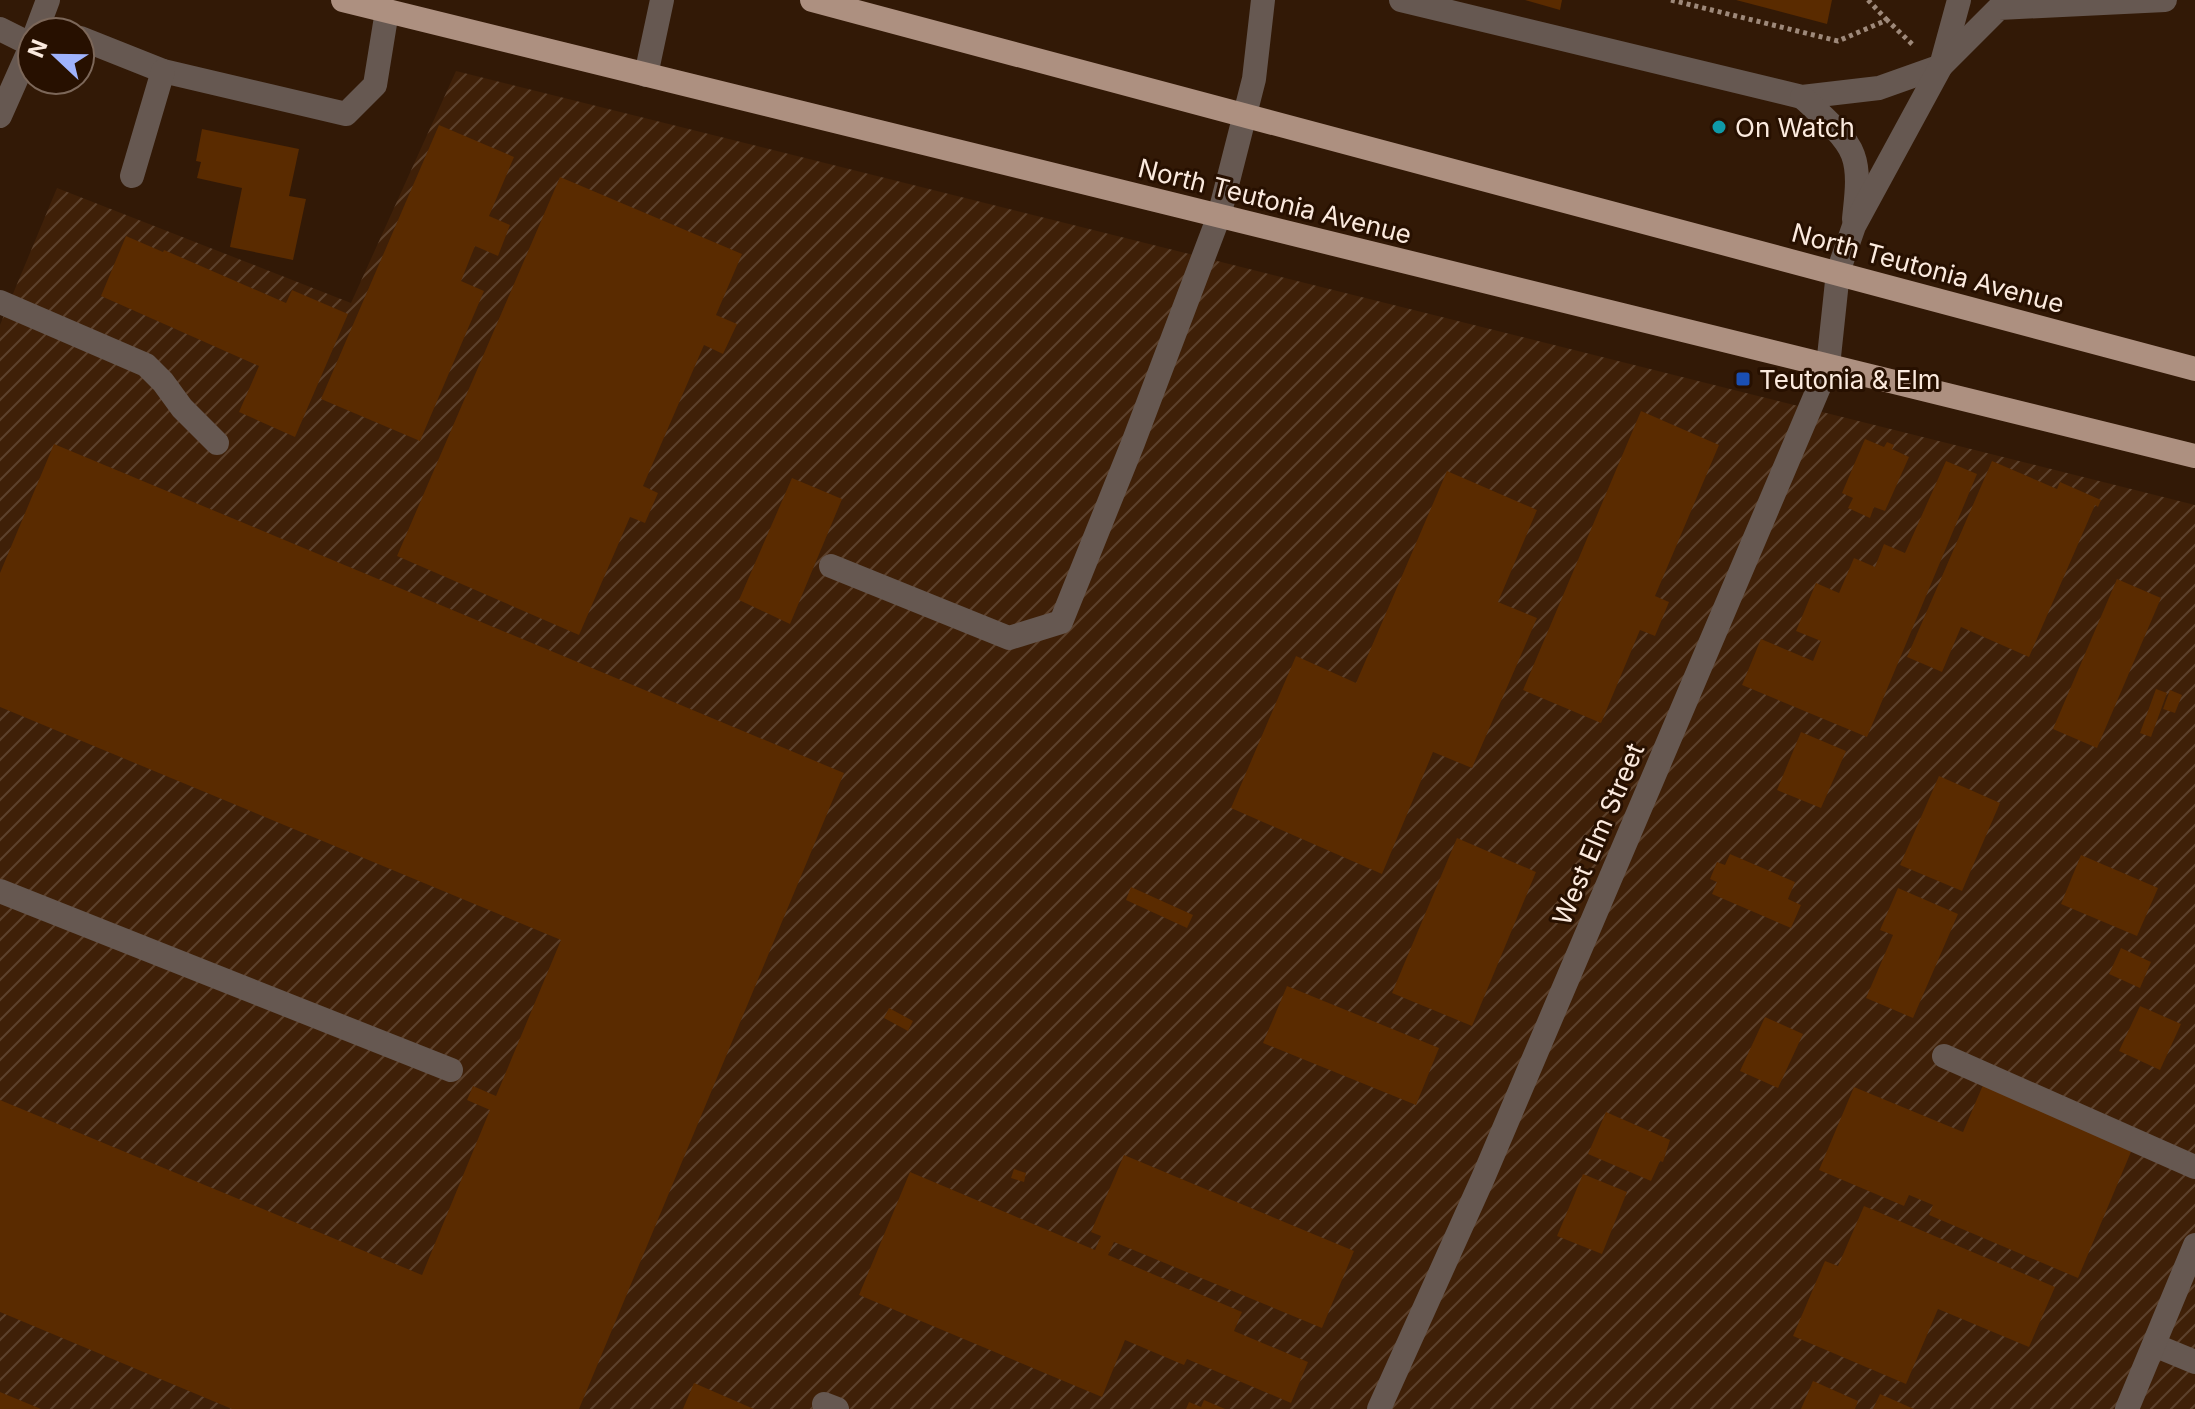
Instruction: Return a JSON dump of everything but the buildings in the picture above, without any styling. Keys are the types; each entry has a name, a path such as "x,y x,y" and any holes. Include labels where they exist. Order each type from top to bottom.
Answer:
{"main road":[{"name":"North Teutonia Avenue","path":"343,0 2195,456"},
{"name":"North Teutonia Avenue","path":"812,0 2195,369"}],"street":[{"path":"646,75 662,0"},
{"path":"831,566 1009,638 1061,622 1219,216 1254,79 1263,0"},
{"path":"1401,0 1802,97 1879,88 1932,61 1999,8 2165,0"},
{"path":"1854,226 1959,0"},
{"path":"96,44 163,71 346,114 375,85 387,11"},
{"path":"132,176 163,71"},
{"path":"0,116 16,79"},
{"path":"1802,97 1829,123 1853,153 1857,187 1854,226"},
{"name":"West Elm Street","path":"1379,1409 1483,1178 1828,366 1838,272 1854,226"},
{"path":"0,302 146,365 217,443"},
{"path":"0,891 451,1070"},
{"path":"1944,1056 2195,1167"},
{"path":"2127,1409 2195,1245"},
{"path":"2154,1345 2195,1362"}],"path":[{"path":"1671,0 1838,41 1887,20"},
{"path":"1868,0 1932,61"}],"shaded area":[{"path":"456,71 2195,505 2195,1409 0,1409 0,325 57,188 351,303"}],"place":[{"name":"On Watch","path":"1719,127"},
{"name":"Teutonia & Elm","path":"1743,379"}]}
